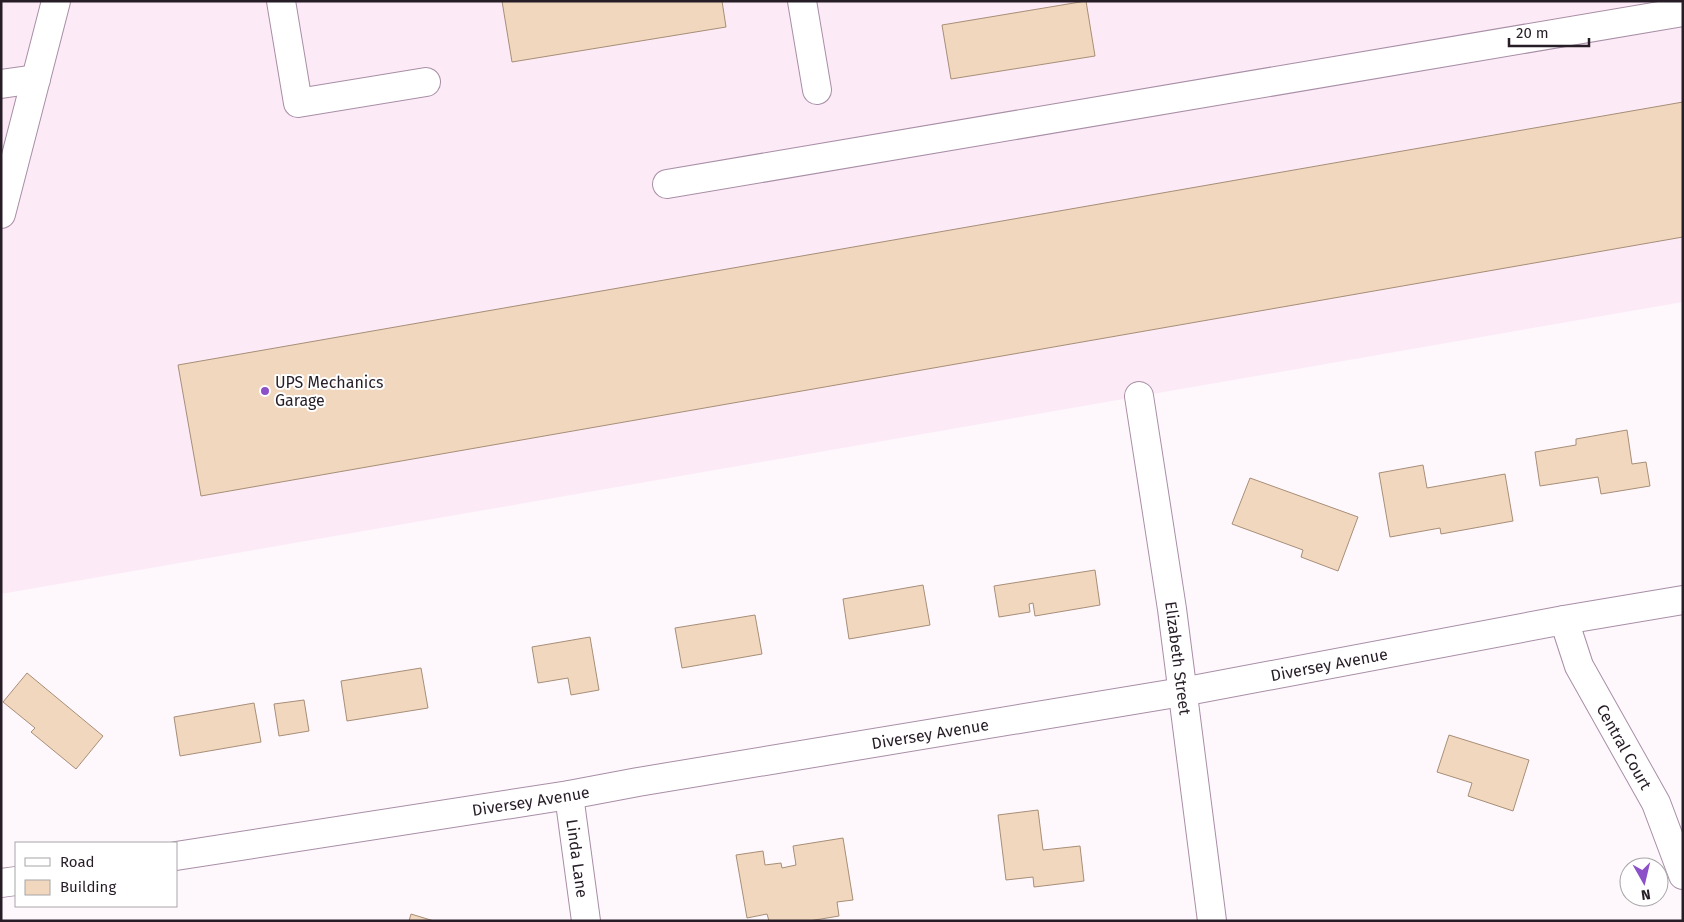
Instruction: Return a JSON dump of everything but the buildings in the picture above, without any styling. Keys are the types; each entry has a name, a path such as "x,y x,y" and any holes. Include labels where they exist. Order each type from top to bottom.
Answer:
{"street":[{"path":"1,214 56,1"},
{"path":"281,1 298,103 426,82"},
{"path":"802,1 818,90"},
{"path":"667,184 1683,12"},
{"path":"1,84 36,79"},
{"name":"Elizabeth Street","path":"1139,396 1172,609 1212,921"},
{"name":"Diversey Avenue","path":"178,856 569,795 1182,692 1564,620 1683,600"},
{"name":"Central Court","path":"1564,620 1579,666 1656,803 1683,875"},
{"name":"Linda Lane","path":"569,795 586,921"},
{"path":"1,883 15,880"}],"shaded area":[{"path":"1,1 1683,1 1683,302 1,594"}],"place":[{"name":"UPS Mechanics Garage","path":"265,391"}]}
